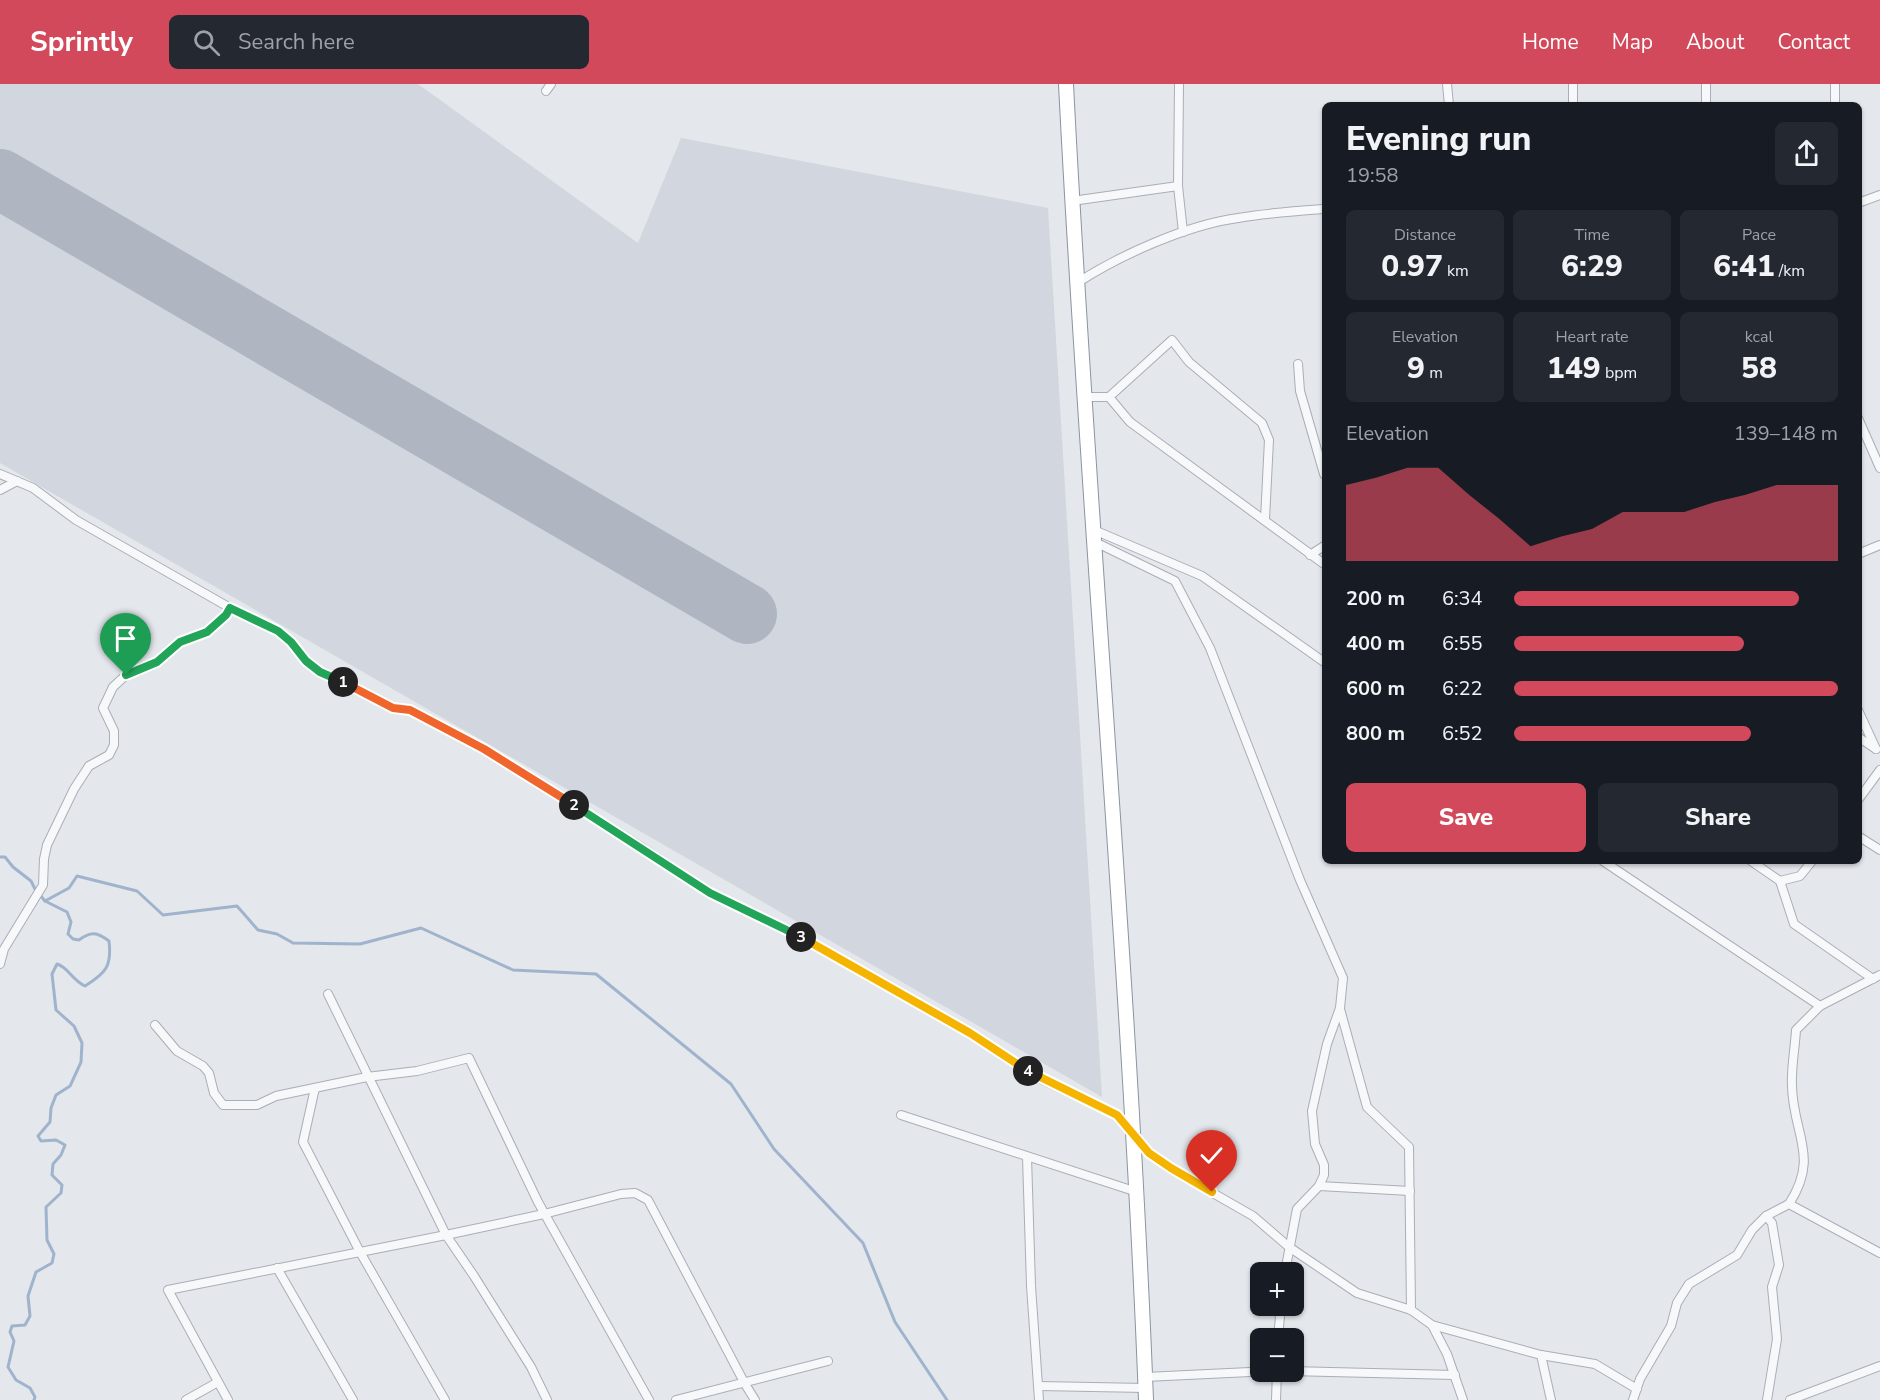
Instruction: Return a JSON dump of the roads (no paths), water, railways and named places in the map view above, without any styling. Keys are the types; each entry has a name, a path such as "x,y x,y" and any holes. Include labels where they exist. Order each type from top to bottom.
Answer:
{"highway":[{"path":"1066,84 1077,283 1134,1138 1145,1388"}],"street":[{"path":"1179,84 1178,186 1183,232"},
{"path":"1447,84 1449,102"},
{"path":"1572,84 1573,102"},
{"path":"1706,84 1706,102"},
{"path":"1835,84 1835,102"},
{"path":"1072,201 1178,186"},
{"path":"1862,202 1880,195"},
{"path":"1077,283 1106,264 1183,232 1237,218 1322,208"},
{"path":"1085,397 1109,398 1172,340 1189,362 1262,423 1269,440 1265,519"},
{"path":"1298,364 1300,391 1322,467"},
{"path":"1109,398 1130,422 1322,563"},
{"path":"1862,427 1880,468"},
{"path":"0,474 33,488 76,520 230,608 278,631 291,642 306,661 320,672 393,708 410,710 484,749 710,893 792,932 970,1033 1043,1080 1117,1115 1134,1138 1149,1153 1253,1216 1289,1247 1357,1293 1411,1310 1432,1325 1541,1354 1595,1364 1637,1389"},
{"path":"0,490 16,481"},
{"path":"1094,536 1202,576 1322,661"},
{"path":"1094,536 1175,581 1210,648 1300,880 1344,978 1340,1008 1327,1044 1312,1112 1315,1144 1324,1165 1324,1175 1319,1186 1297,1209 1287,1262"},
{"path":"1862,552 1880,545"},
{"path":"1310,555 1322,547"},
{"path":"0,964 4,949 44,885 44,859 47,845 74,789 89,766 109,755 114,745 114,730 104,708 113,687 126,675 157,662 180,642 207,632 226,615 230,608"},
{"path":"1862,718 1878,750"},
{"path":"1862,740 1878,750"},
{"path":"1862,795 1880,770"},
{"path":"1862,839 1880,850"},
{"path":"1607,864 1820,1006"},
{"path":"1633,1400 1640,1379 1671,1326 1677,1303 1689,1284 1737,1255 1752,1230 1766,1216 1789,1204 1803,1175 1805,1160 1792,1087 1796,1030 1820,1006 1876,977 1794,924 1780,881 1755,864"},
{"path":"1780,881 1800,876 1810,864"},
{"path":"328,994 446,1235 531,1366 547,1400"},
{"path":"1340,1008 1367,1107 1409,1147 1411,1310"},
{"path":"155,1024 177,1051 203,1066 209,1073 214,1093 223,1105 256,1105 276,1096 367,1077 417,1071 469,1058 544,1214 649,1400"},
{"path":"315,1088 303,1142 360,1252 445,1400"},
{"path":"901,1115 1137,1192"},
{"path":"1027,1157 1031,1286 1039,1400"},
{"path":"1319,1186 1410,1191"},
{"path":"228,1400 168,1290 446,1235 544,1214 621,1194 635,1193 648,1200 755,1400"},
{"path":"1789,1204 1880,1253"},
{"path":"1766,1216 1772,1223 1779,1264 1772,1287 1776,1339 1767,1400"},
{"path":"277,1268 353,1400"},
{"path":"1432,1325 1448,1354 1463,1400"},
{"path":"1541,1354 1551,1400"},
{"path":"676,1400 828,1361"},
{"path":"1790,1400 1880,1366"},
{"path":"1304,1371 1455,1375"},
{"path":"1039,1386 1145,1388 1250,1374"},
{"path":"186,1400 218,1382"},
{"path":"1276,1400 1277,1382"}],"waterway":[{"path":"0,857 5,857 13,867 31,881 45,901 67,912 71,922 68,934 73,939 79,940 87,935 97,934 109,941 110,950 108,963 103,973 85,986 57,964 52,974 56,1010 74,1026 82,1043 81,1062 70,1086 56,1095 51,1108 50,1122 38,1136 41,1141 56,1140 65,1145 61,1155 53,1164 52,1175 62,1185 61,1193 46,1207 47,1240 54,1254 52,1263 36,1272 28,1296 30,1316 25,1325 12,1326 10,1332 14,1341 8,1367 16,1380 30,1388 35,1397 34,1400"},
{"path":"45,901 69,888 77,876 137,891 163,915 237,906 258,930 277,934 293,943 360,944 421,928 513,970 596,974 731,1084 774,1149 863,1243 895,1322 947,1400"}]}
